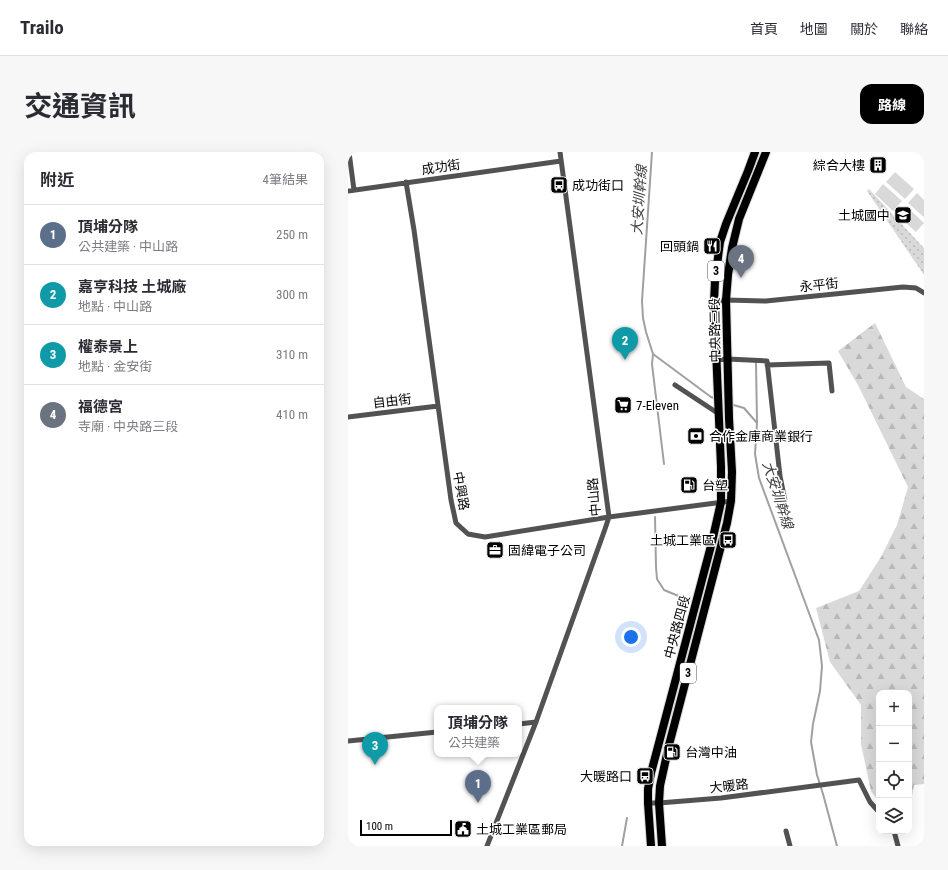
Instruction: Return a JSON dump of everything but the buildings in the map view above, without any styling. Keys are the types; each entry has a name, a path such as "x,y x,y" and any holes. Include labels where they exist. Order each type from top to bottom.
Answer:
{"main road":[{"name":"中央路三段","path":"719,414 714,302 720,242 755,152"},
{"name":"中央路三段","path":"729,418 726,300 728,275 735,233 739,219 766,152"},
{"name":"中央路四段","path":"651,846 648,789 651,773 712,542 721,502 719,414"},
{"name":"中央路四段","path":"662,846 660,786 669,745 732,501 729,418"}],"street":[{"path":"349,152 354,190"},
{"name":"中山路","path":"487,846 536,722 609,517 560,152"},
{"name":"成功街","path":"348,191 561,161"},
{"name":"中興路","path":"406,182 451,500 456,523 468,534 485,537 609,517 732,501"},
{"name":"永平街","path":"714,302 726,300 766,301 903,287 916,288 924,293"},
{"path":"716,360 728,359 767,361 780,476 785,501"},
{"path":"767,365 829,363 832,391"},
{"path":"675,385 719,414"},
{"name":"自由街","path":"348,417 438,406"},
{"path":"522,724 536,722"},
{"path":"348,741 434,732"},
{"name":"大暖路","path":"648,803 660,804 721,798 859,780 870,802 876,809"},
{"path":"786,832 790,846"},
{"path":"895,834 898,846"}],"green space":[{"path":"895,172 914,189 905,199 886,182"},
{"path":"883,184 902,201 893,211 875,194"},
{"path":"869,189 924,248 924,275 867,191"},
{"path":"917,193 924,200 924,217 908,203"},
{"path":"906,206 924,223 916,232 897,215"},
{"path":"875,323 906,387 924,399 924,784 914,785 912,797 912,690 876,690 876,798 871,791 861,744 861,705 830,662 816,608 859,591 881,557 897,525 908,487 859,387 838,351"}],"waterway":[{"name":"大安圳幹線","path":"652,152 642,301 646,332 653,354 711,397 717,399"},
{"path":"653,354 652,364 664,464"},
{"path":"756,363 757,422"},
{"name":"大安圳幹線","path":"730,404 744,408 757,423 755,454 759,478 819,640 822,666 820,691 811,742 817,775 837,846"},
{"path":"655,517 657,579 664,590 686,599"},
{"path":"622,846 627,818"}],"place":[{"name":"綜合大樓","path":"878,165"},
{"name":"成功街口","path":"559,185"},
{"name":"土城國中","path":"903,215"},
{"name":"回頭鍋","path":"712,246"},
{"name":"福德宮","path":"741,278"},
{"name":"嘉亨科技 土城廠","path":"625,360"},
{"name":"7-Eleven","path":"623,405"},
{"name":"合作金庫商業銀行","path":"696,436"},
{"name":"台塑","path":"689,485"},
{"name":"土城工業區","path":"728,540"},
{"name":"固緯電子公司","path":"495,550"},
{"name":"台灣中油","path":"672,752"},
{"name":"權泰景上","path":"375,765"},
{"name":"大暖路口","path":"645,776"},
{"name":"頂埔分隊","path":"478,803"},
{"name":"土城工業區郵局","path":"463,829"}]}
